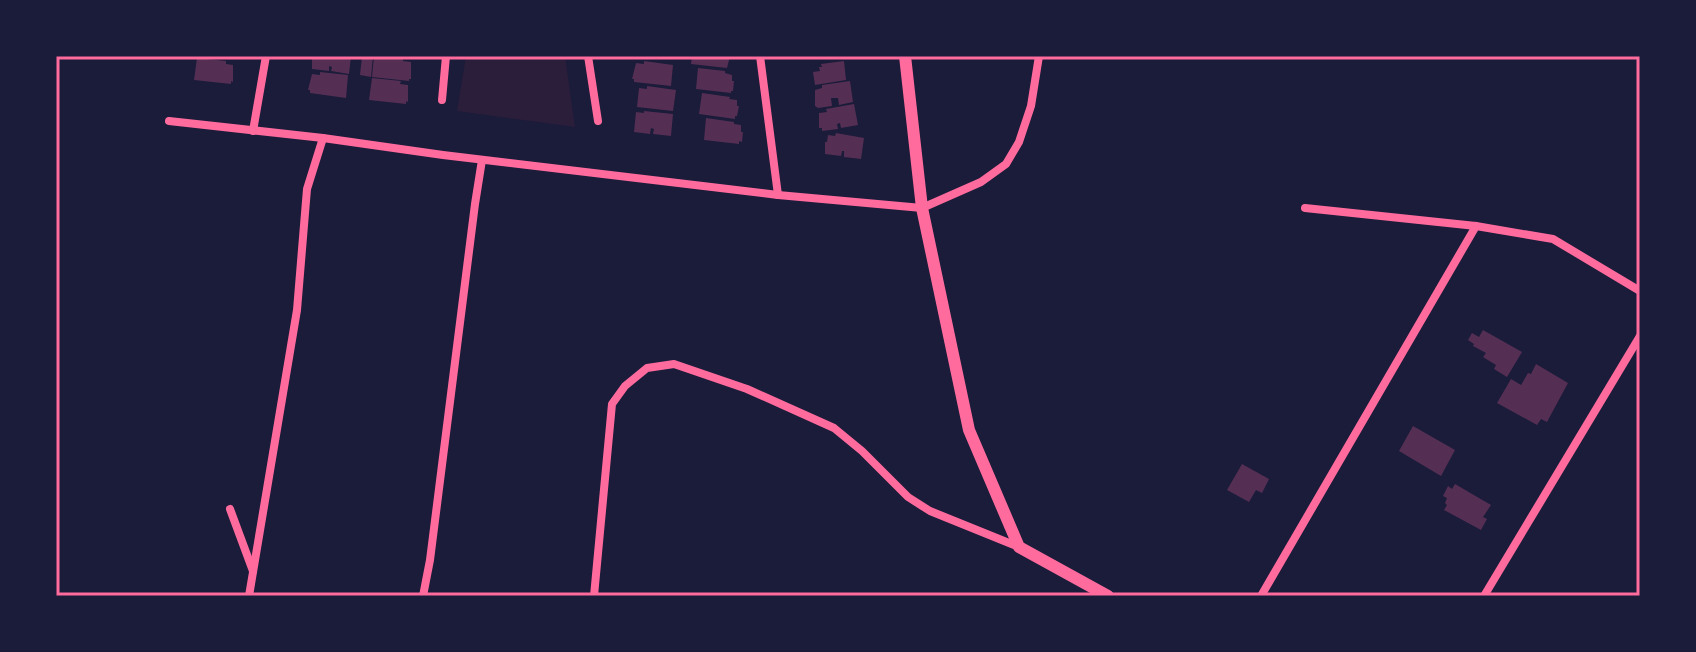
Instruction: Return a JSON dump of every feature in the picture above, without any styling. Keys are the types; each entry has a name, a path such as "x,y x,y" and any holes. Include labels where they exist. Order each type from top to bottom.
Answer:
{"street":[{"path":"253,131 266,56"},
{"path":"442,100 446,56"},
{"path":"588,56 598,121"},
{"path":"760,56 778,195"},
{"path":"905,56 922,208 969,430 1019,547"},
{"path":"169,121 778,195 922,208 981,182 1006,164 1019,142 1031,106 1039,56"},
{"path":"249,596 297,310 307,189 323,138"},
{"path":"423,596 482,160"},
{"path":"1305,208 1476,226 1553,239 1640,291"},
{"path":"1261,596 1476,226"},
{"path":"1484,596 1640,336"},
{"path":"594,596 612,404 625,386 647,368 674,364 747,389 834,428 908,497 930,511 1019,547 1108,596"},
{"path":"230,509 254,572"}],"shaded area":[{"path":"466,56 565,56 575,127 457,111"}],"building":[{"path":"312,56 351,56 349,74 331,71 332,67 329,66 329,71 312,69"},
{"path":"362,56 373,56 371,77 360,75"},
{"path":"374,56 411,62 411,79 372,77"},
{"path":"692,56 730,56 727,68 691,64"},
{"path":"197,58 226,61 226,64 233,65 233,82 194,80"},
{"path":"644,61 673,65 671,86 634,82 636,63 644,64"},
{"path":"844,61 846,80 815,85 813,72 820,71 821,64"},
{"path":"698,68 725,71 732,75 733,91 696,89"},
{"path":"320,72 348,75 346,98 310,93 312,74 320,75"},
{"path":"372,78 401,81 400,84 408,85 408,102 369,100"},
{"path":"850,81 853,102 839,105 838,98 831,98 832,106 815,106 815,90 822,88 822,85"},
{"path":"647,86 676,90 673,111 637,107 639,88 647,89"},
{"path":"702,93 737,100 739,106 735,119 699,114"},
{"path":"854,104 858,125 841,128 840,123 837,124 838,129 822,131 819,128 819,113"},
{"path":"636,112 673,114 671,136 653,134 654,129 651,128 650,134 634,132"},
{"path":"706,118 741,125 742,142 704,140"},
{"path":"836,133 864,138 861,159 844,157 844,151 841,156 825,154 828,135 835,136"},
{"path":"1483,330 1522,352 1507,377 1494,369 1496,365 1483,357 1486,353 1468,340 1472,333 1479,337"},
{"path":"1536,364 1568,383 1547,422 1541,419 1537,425 1497,403 1511,379 1521,385"},
{"path":"1413,426 1455,450 1441,476 1399,451"},
{"path":"1242,464 1269,479 1262,493 1256,490 1249,502 1227,490"},
{"path":"1455,484 1491,505 1483,517 1487,519 1481,530 1444,510 1447,498 1443,496 1448,486 1452,489"}]}
